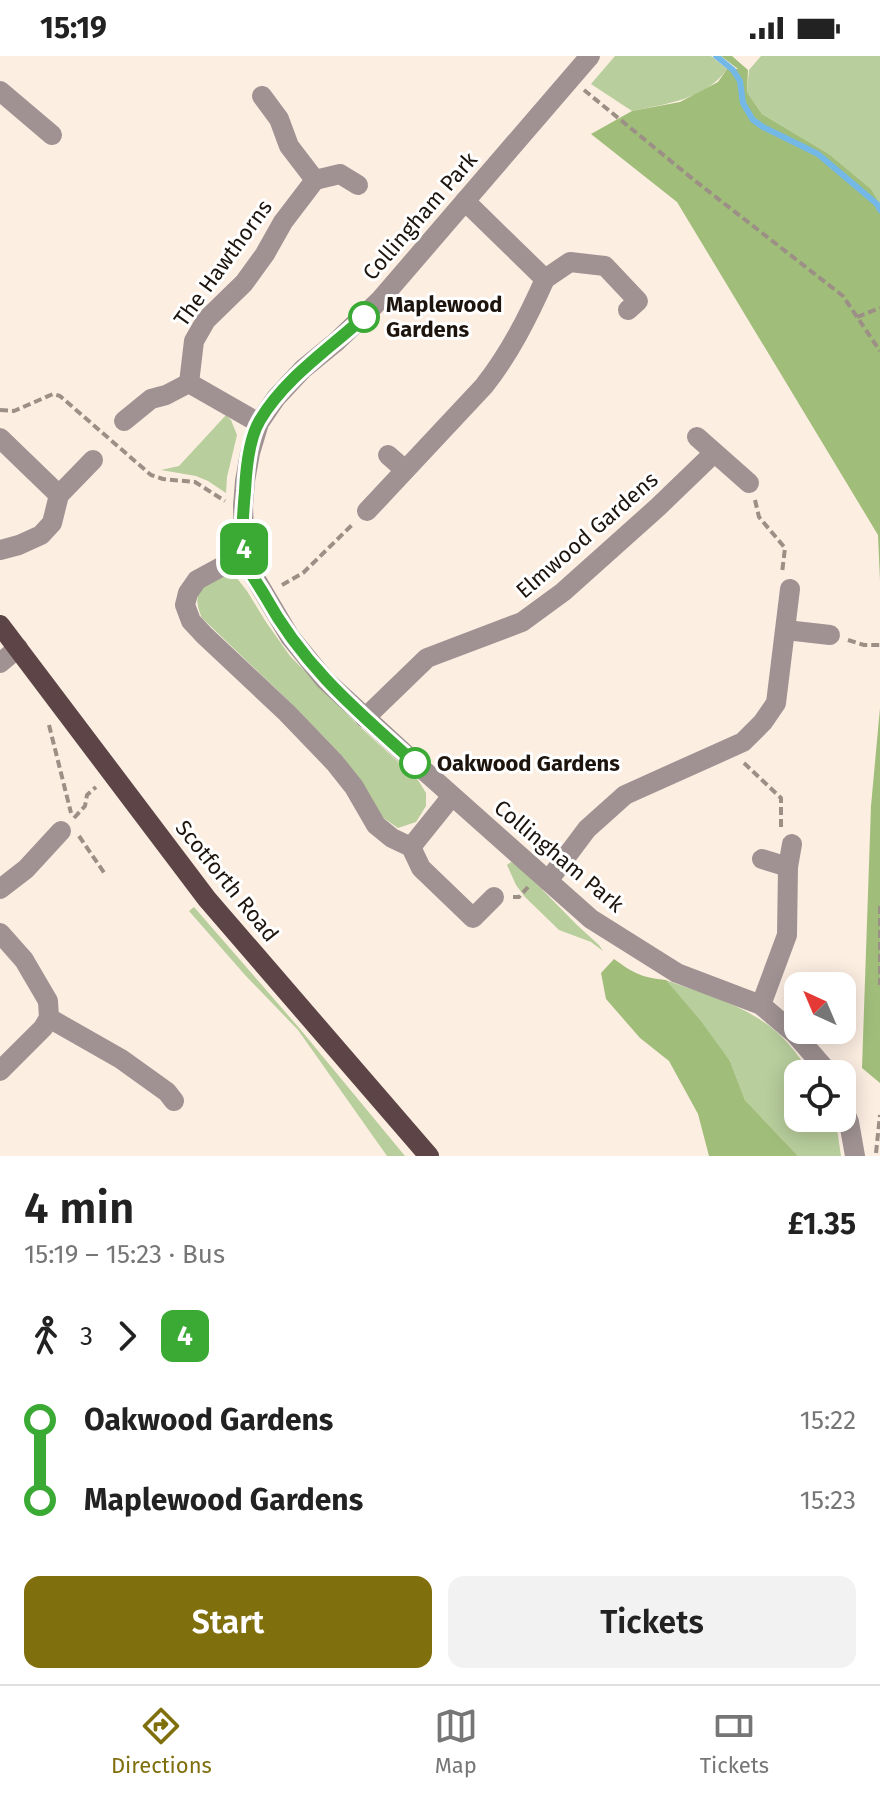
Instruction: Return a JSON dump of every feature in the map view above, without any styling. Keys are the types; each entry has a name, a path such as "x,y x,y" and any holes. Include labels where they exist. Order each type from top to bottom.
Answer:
{"main road":[{"name":"Scotforth Road","path":"0,625 207,899 429,1156"}],"street":[{"name":"Collingham Park","path":"590,56 380,300 303,369 276,398 259,423 250,453 243,506 245,561 283,626 325,680 591,919 677,973 761,1005 794,1033 818,1060"},
{"path":"0,91 52,135"},
{"path":"262,96 279,119 289,146 315,180 340,174 358,185"},
{"name":"The Hawthorns","path":"189,383 194,341 206,320 244,283 283,222 315,180"},
{"path":"465,201 545,279"},
{"path":"367,511 484,386 527,319 545,279 570,262 605,266 638,301 628,310"},
{"path":"124,421 151,399 189,383 259,423"},
{"path":"697,437 749,483"},
{"path":"0,438 59,495"},
{"name":"Elmwood Gardens","path":"365,718 427,658 522,622 563,592 714,453"},
{"path":"388,455 405,470"},
{"path":"0,550 41,535 52,523 59,495 93,460"},
{"path":"245,561 221,567 197,580 188,593 185,605 191,621 335,763 354,787 376,825 392,838 411,847 421,868 473,918 494,897"},
{"path":"544,878 587,829 625,795 743,742 763,722 776,703 790,589"},
{"path":"786,630 830,635"},
{"path":"0,663 18,648"},
{"path":"411,847 452,796"},
{"path":"0,889 26,869 69,827"},
{"path":"761,1005 787,935 788,867 792,844"},
{"path":"762,859 788,867"},
{"path":"0,933 24,960 48,1001 49,1018 0,1071"},
{"path":"49,1018 121,1059 167,1092 174,1101"},
{"path":"851,1132 855,1156"}],"path":[{"path":"570,78 843,296 880,351"},
{"path":"857,317 880,308"},
{"path":"0,410 14,411 53,394 60,396 151,475 195,482 232,503"},
{"path":"749,483 759,517 785,548 782,575 790,589"},
{"path":"264,595 303,573 367,511"},
{"path":"830,635 864,645 880,645"},
{"path":"48,723 69,827 105,874"},
{"path":"729,748 781,798 781,833 792,844"},
{"path":"69,827 85,806 87,795 96,787"},
{"path":"494,897 519,897 544,878"},
{"path":"880,906 880,985"},
{"path":"876,1156 880,1115"}],"green space":[{"path":"615,56 711,56 727,69 697,94 632,111 591,84"},
{"path":"721,56 732,56 748,70 747,92 762,114 829,154 871,189 880,204 880,581 878,535 677,202 591,134 632,111 680,102 718,82 727,69 738,69"},
{"path":"761,56 880,56 880,204 871,189 829,154 762,114 747,92 749,70"},
{"path":"226,415 237,435 226,493 196,476 161,470 179,466"},
{"path":"219,575 236,577 290,656 418,780 426,793 426,806 416,822 398,828 382,817 344,758 202,618 197,604 199,592"},
{"path":"880,708 880,1083 862,1068 871,806"},
{"path":"511,862 518,865 603,951 591,942 559,930 516,885 507,865"},
{"path":"194,907 405,1156 387,1156 298,1030 189,911"},
{"path":"614,959 638,974 666,980 730,1061 745,1100 798,1156 709,1156 698,1114 669,1061 640,1038 606,999 601,973"},
{"path":"666,980 744,1010 784,1039 784,1044 788,1044 801,1060 784,1060 784,1132 837,1132 841,1156 798,1156 745,1100 730,1061"}],"waterway":[{"path":"716,56 733,70 740,81 743,103 753,120 818,154 877,204 880,210"}],"bus line":[{"name":"4","path":"364,317 303,369 276,398 259,423 245,481 245,561 276,616 307,660 415,763"}],"place":[{"name":"Maplewood Gardens","path":"364,317"},
{"name":"Oakwood Gardens","path":"415,763"}]}
